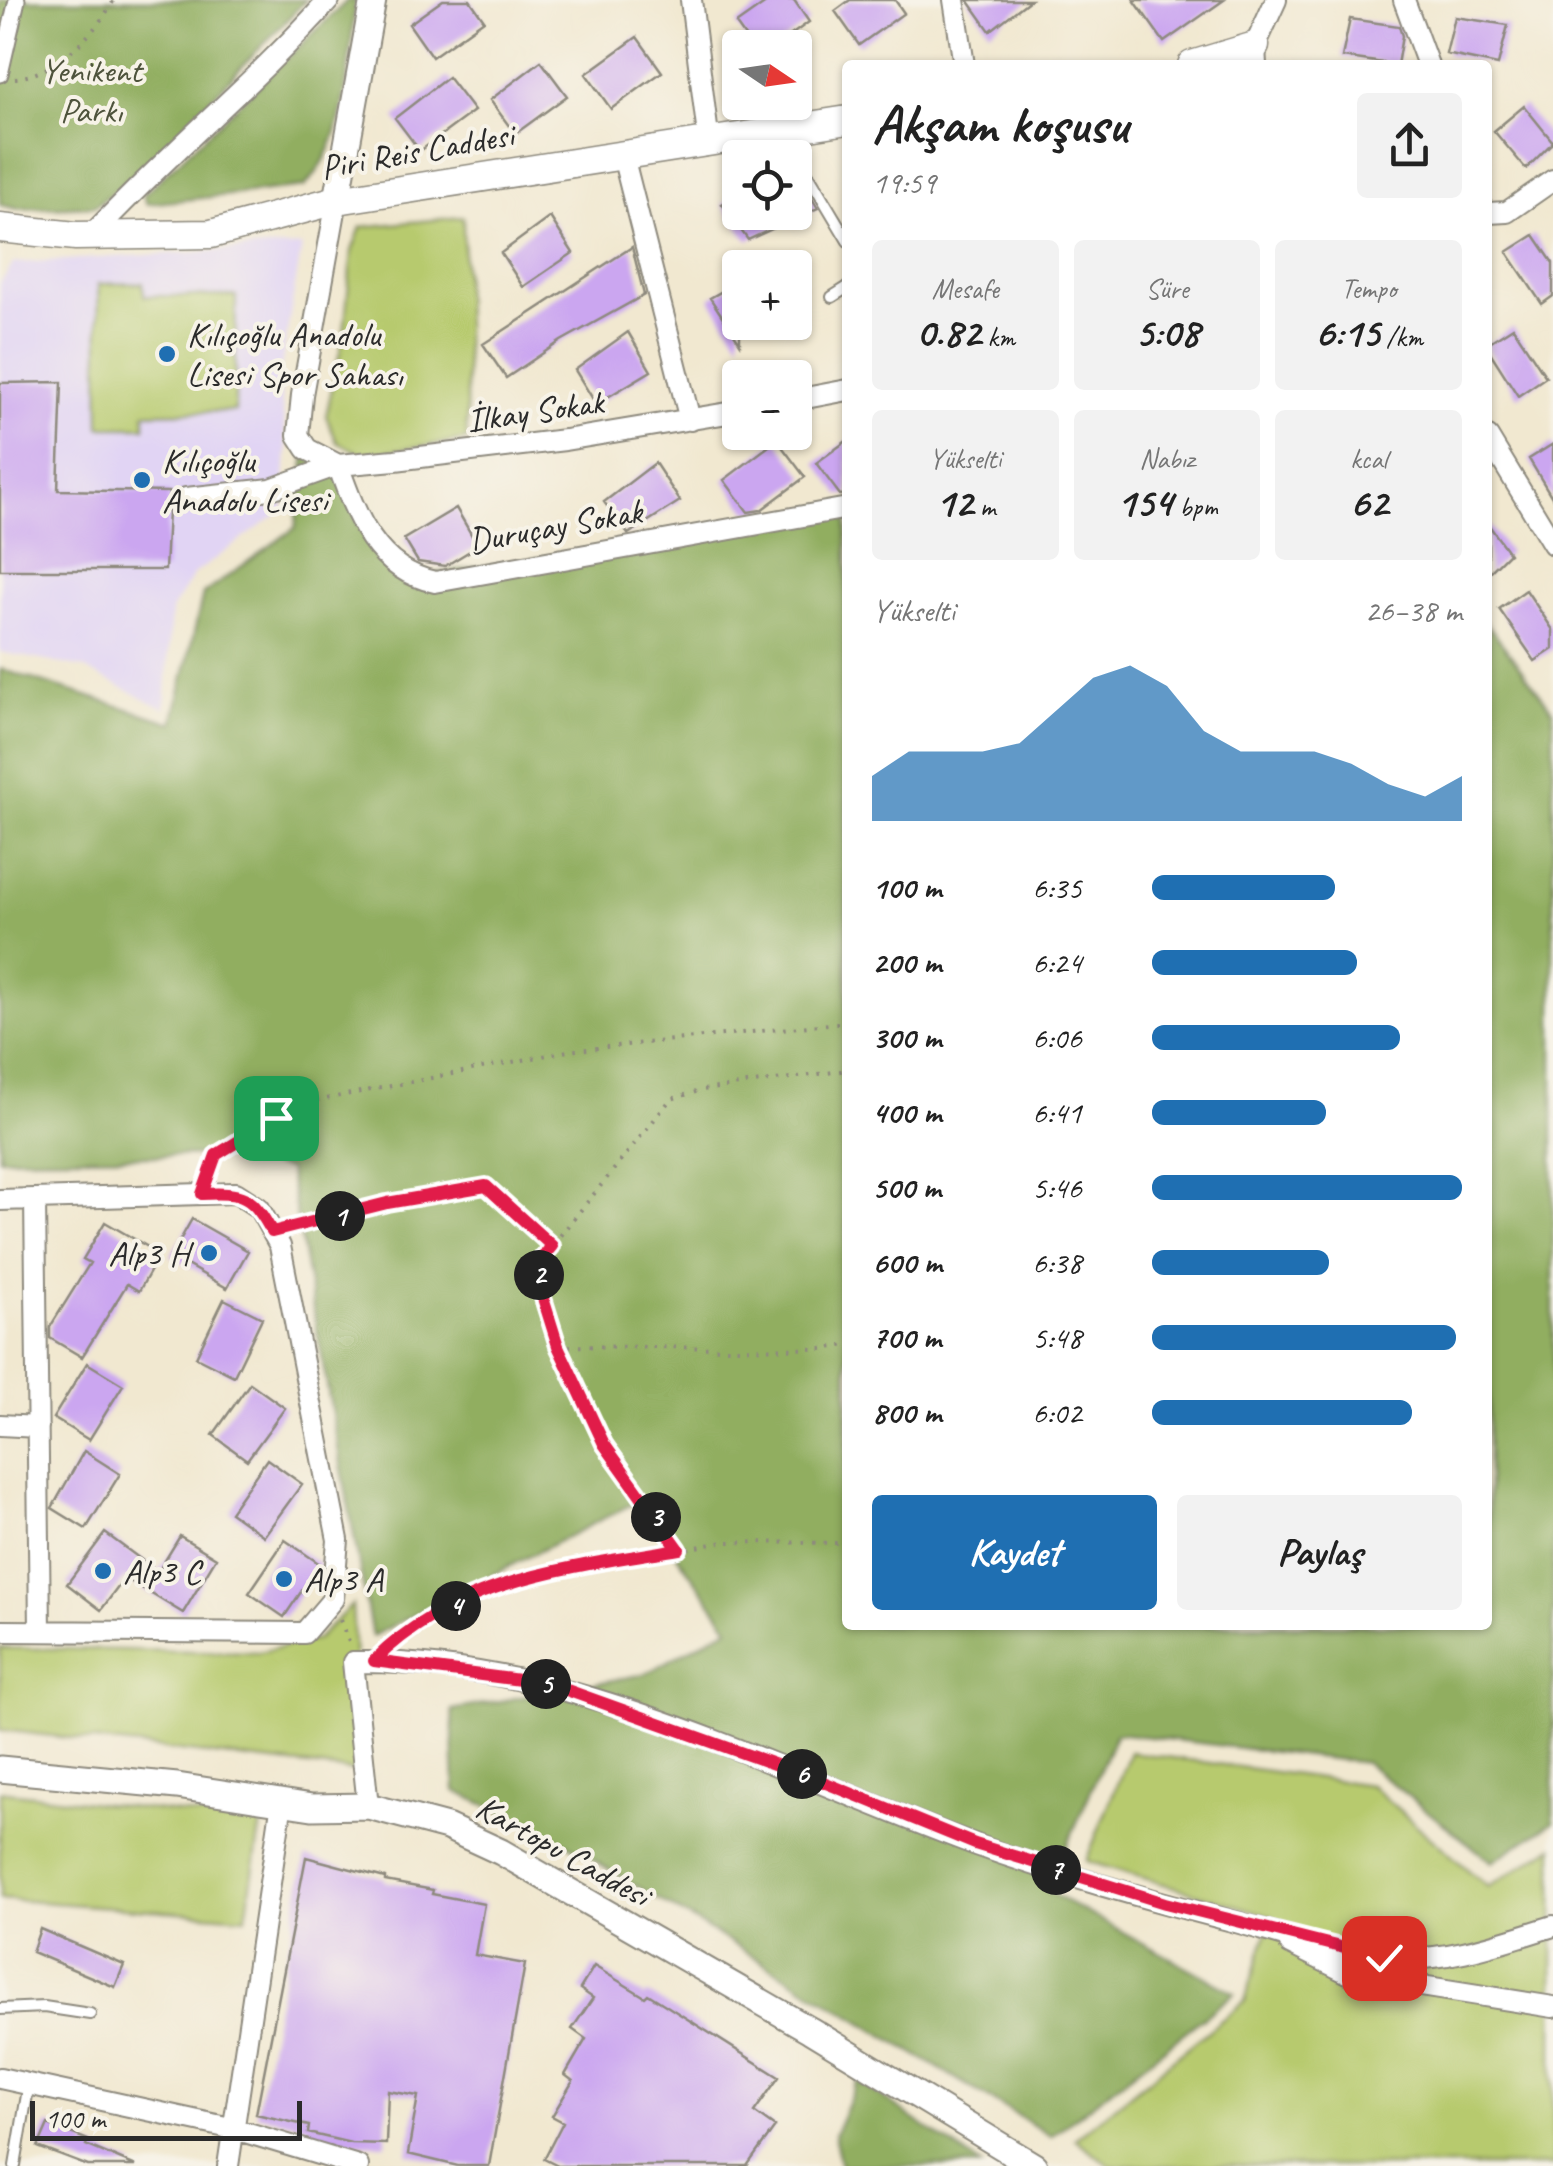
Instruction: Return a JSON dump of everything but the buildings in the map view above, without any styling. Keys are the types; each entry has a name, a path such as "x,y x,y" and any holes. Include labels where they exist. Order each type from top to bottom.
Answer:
{"main road":[{"path":"1227,60 1255,56"},
{"name":"Piri Reis Caddesi","path":"0,228 92,235 210,234 337,200 842,121"}],"street":[{"path":"0,77 17,0"},
{"path":"92,235 135,189 282,54 329,0"},
{"path":"338,464 307,449 298,435 373,0"},
{"path":"691,0 709,144"},
{"path":"954,0 963,60"},
{"path":"1255,56 1276,0"},
{"path":"1404,0 1426,60"},
{"path":"623,156 690,420"},
{"path":"1492,213 1507,212 1553,180"},
{"path":"812,397 842,391"},
{"name":"İlkay Sokak","path":"186,498 220,498 270,489 338,464 451,455 722,414"},
{"path":"1492,444 1553,544"},
{"name":"Duruçay Sokak","path":"338,464 360,526 410,577 435,582 842,509"},
{"path":"0,1200 236,1192 259,1208 272,1232 300,1329 338,1540 333,1599 304,1634 0,1631"},
{"path":"35,1200 40,1631"},
{"path":"0,1425 38,1427"},
{"path":"368,1806 364,1661 550,1684 821,1781 975,1844 1255,1927 1384,1958 1478,1949 1553,1926"},
{"name":"Kartopu Caddesi","path":"0,1769 176,1786 282,1802 368,1806 447,1827 501,1852 1034,2166"},
{"path":"228,2166 282,1802"},
{"path":"1255,1927 1352,1976 1553,2007"},
{"path":"0,2078 235,2129 358,2166"}],"lane":[{"path":"783,131 842,231"},
{"path":"832,297 842,291"},
{"path":"0,2008 44,2007 90,2014"},
{"path":"15,2166 29,2082"}],"path":[{"path":"0,77 34,76 98,29 114,0"},
{"path":"202,1194 216,1155 300,1104 568,1051 842,1023"},
{"path":"679,1549 604,1444 558,1346 538,1282 542,1258 670,1099 703,1090 842,1071"},
{"path":"272,1232 420,1196 486,1186 552,1246"},
{"path":"558,1346 821,1349 842,1346"},
{"path":"335,1617 346,1626 364,1661 425,1621 507,1581 724,1542 842,1543"}],"shaded area":[{"name":"Kılıçoğlu Anadolu Lisesi","path":"302,246 279,378 287,451 283,510 194,574 171,610 165,709 83,668 0,652 0,283 14,263"}],"green space":[{"name":"Yenikent Parkı","path":"0,0 306,0 144,168 95,206 18,209 0,205"},
{"path":"348,0 356,0 344,100 330,148 304,187 147,204 143,195"},
{"path":"463,217 467,440 362,454 337,442 326,416 344,333 352,251 361,227"},
{"name":"Kılıçoğlu Anadolu Lisesi Spor Sahası","path":"143,283 144,296 236,296 235,411 145,413 145,427 100,427 98,284"},
{"path":"307,449 338,465 359,526 410,577 842,515 842,1630 1492,1630 1492,630 1553,711 1553,1822 1492,1862 1366,1763 1116,1733 1047,1891 1235,1993 1051,2136 552,1835 455,1791 452,1710 645,1674 729,1627 638,1501 372,1636 288,1169 233,1155 0,1158 0,669 173,723 203,594 295,528"},
{"path":"352,1605 361,1772 0,1730 0,1648 259,1652 317,1639"},
{"path":"1130,1752 1370,1785 1488,1887 1553,1847 1553,2166 1111,2166 1075,2139 1245,2001 1272,1916 1086,1861"},
{"path":"0,1791 261,1823 246,1917 0,1899"},
{"path":"858,2081 982,2166 841,2166 834,2135"}],"place":[{"name":"Kılıçoğlu Anadolu Lisesi Spor Sahası","path":"167,354"},
{"name":"Kılıçoğlu Anadolu Lisesi","path":"142,480"},
{"name":"Alp3 H","path":"209,1253"},
{"name":"Alp3 C","path":"103,1571"},
{"name":"Alp3 A","path":"284,1579"}],"route":[{"path":"276,1118 216,1155 202,1194 236,1192 259,1208 272,1232 453,1188 486,1186 552,1246 542,1258 538,1282 558,1346 604,1444 679,1549 507,1581 425,1621 374,1661 550,1684 821,1781 975,1844 1165,1903 1384,1958"}]}
